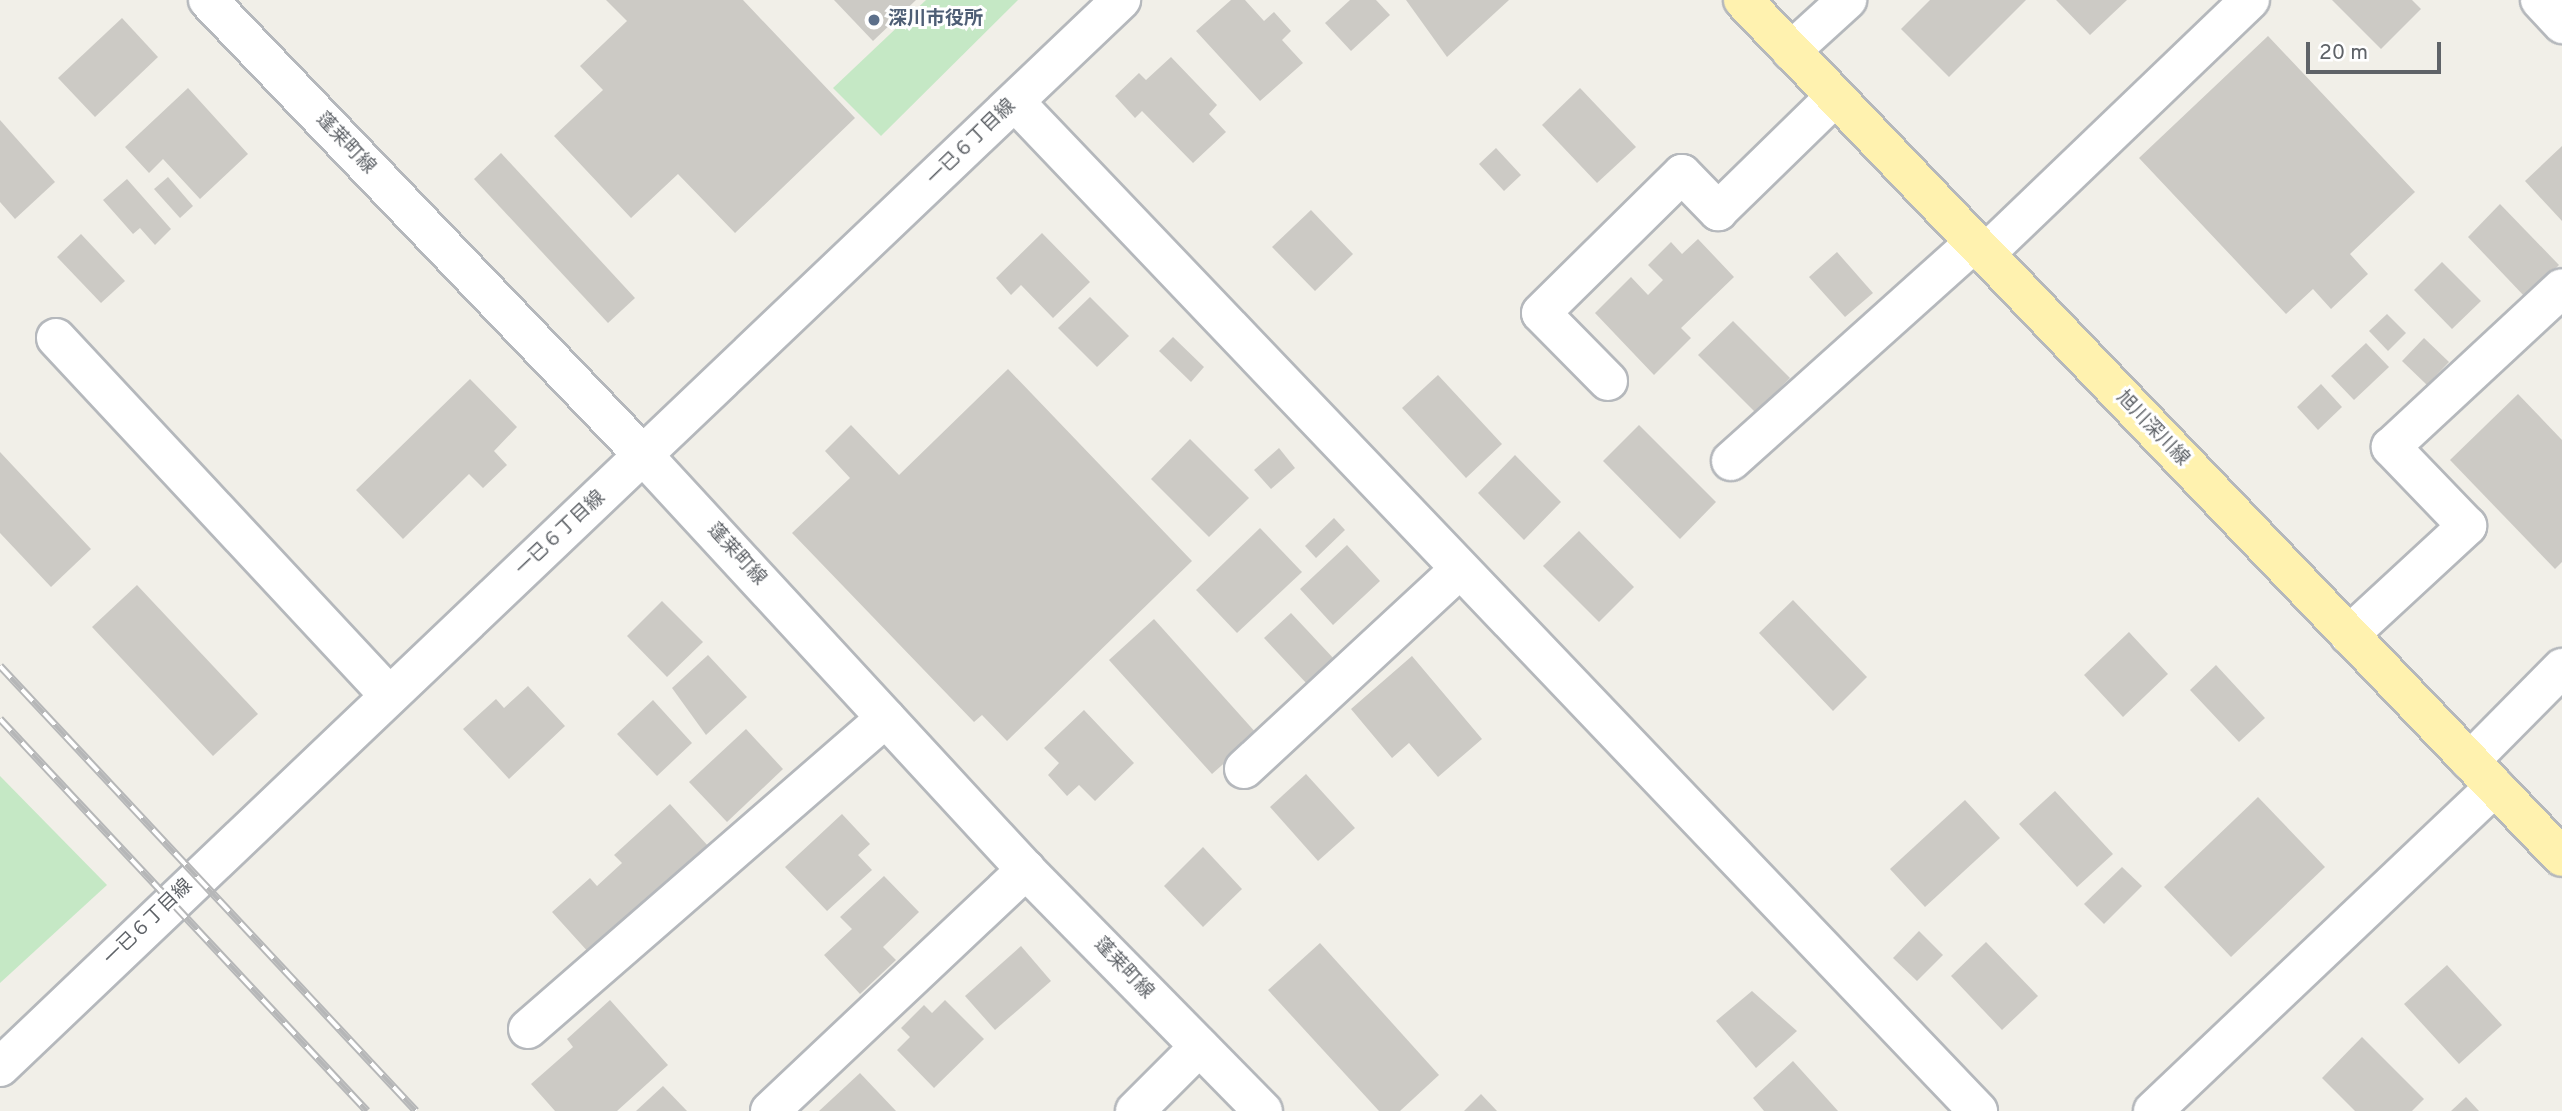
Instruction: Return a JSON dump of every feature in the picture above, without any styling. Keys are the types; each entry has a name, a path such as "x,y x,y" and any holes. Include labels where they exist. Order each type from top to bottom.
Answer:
{"main road":[{"name":"旭川深川線","path":"1743,0 2562,857"}],"street":[{"name":"蓬莱町線","path":"208,0 644,456 1026,870 1262,1111"},
{"name":"一已６丁目線","path":"0,1067 388,694 644,456 1121,0"},
{"path":"1791,51 1847,0"},
{"path":"1731,461 1980,249 2250,0"},
{"path":"2540,0 2562,24"},
{"path":"1608,381 1541,313 1682,173 1718,211 1835,97"},
{"path":"1016,102 1978,1111"},
{"path":"2349,635 2467,526 2391,447 2562,288"},
{"path":"56,338 388,694"},
{"path":"1244,769 1460,569"},
{"path":"2153,1111 2482,774 2562,668"},
{"path":"528,1029 886,718"},
{"path":"770,1111 1026,870"},
{"path":"1135,1111 1199,1047"}],"green space":[{"path":"926,0 1018,0 881,136 833,88"},
{"path":"0,776 107,885 0,983"}],"building":[{"path":"606,0 743,0 855,118 735,233 678,174 631,218 554,136 603,90 580,66 627,21"},
{"name":"深川市役所","path":"834,0 916,0 873,41"},
{"path":"1231,0 1245,0 1264,21 1274,12 1291,31 1282,40 1303,63 1260,101 1196,31"},
{"path":"1350,0 1376,0 1390,15 1351,51 1325,23"},
{"path":"1406,0 1509,0 1447,57"},
{"path":"1930,0 2026,0 1949,77 1901,29"},
{"path":"2056,0 2127,0 2090,35"},
{"path":"2332,0 2412,0 2421,9 2381,49"},
{"path":"122,18 158,57 95,117 58,78"},
{"path":"2268,36 2415,192 2350,254 2368,274 2331,309 2313,289 2286,314 2139,158"},
{"path":"1171,57 1217,105 1209,114 1226,132 1193,163 1142,111 1135,118 1115,96 1139,73 1146,80"},
{"path":"188,88 248,154 200,199 163,159 149,173 125,147"},
{"path":"1580,88 1636,147 1597,183 1542,125"},
{"path":"0,120 55,182 15,219 0,202"},
{"path":"2562,146 2562,221 2525,181"},
{"path":"1496,148 1521,175 1504,191 1479,164"},
{"path":"501,153 635,298 608,323 474,179"},
{"path":"168,177 193,206 180,218 154,189"},
{"path":"127,179 171,229 155,245 140,228 133,234 103,200"},
{"path":"2500,204 2559,265 2526,298 2468,237"},
{"path":"1311,210 1353,254 1315,291 1272,247"},
{"path":"1042,233 1090,282 1053,318 1021,285 1011,295 996,278"},
{"path":"81,234 125,281 101,303 57,257"},
{"path":"1698,239 1734,277 1681,328 1691,338 1654,375 1595,313 1631,277 1648,295 1663,280 1648,265 1671,242 1682,254"},
{"path":"1837,252 1873,293 1845,317 1809,277"},
{"path":"2442,262 2481,301 2452,329 2414,290"},
{"path":"1090,297 1129,336 1097,367 1058,328"},
{"path":"2387,314 2406,333 2388,351 2369,331"},
{"path":"1733,321 1790,378 1756,413 1698,355"},
{"path":"1173,337 1204,367 1191,382 1159,351"},
{"path":"2424,338 2449,362 2427,385 2402,361"},
{"path":"2366,343 2389,367 2354,400 2331,376"},
{"path":"1008,369 1192,561 1007,741 982,715 974,722 792,533 850,478 825,451 851,425 899,475"},
{"path":"1438,375 1502,444 1466,478 1402,408"},
{"path":"470,379 517,427 494,451 507,465 483,488 469,474 403,539 356,490"},
{"path":"2321,384 2342,407 2318,430 2297,407"},
{"path":"2518,394 2562,440 2562,562 2555,569 2450,460"},
{"path":"1639,425 1716,502 1680,539 1603,461"},
{"path":"1190,439 1249,498 1209,537 1151,479"},
{"path":"1279,448 1295,468 1271,489 1254,470"},
{"path":"0,452 91,549 51,587 0,533"},
{"path":"1515,455 1561,502 1524,540 1478,493"},
{"path":"1334,518 1345,530 1316,558 1305,546"},
{"path":"1260,528 1302,572 1237,633 1196,590"},
{"path":"1579,531 1634,587 1599,622 1543,566"},
{"path":"1347,545 1380,581 1333,625 1300,589"},
{"path":"137,585 258,714 213,756 92,627"},
{"path":"1793,600 1867,677 1833,711 1759,633"},
{"path":"662,601 703,642 667,677 627,636"},
{"path":"1291,613 1335,660 1308,685 1264,638"},
{"path":"1154,619 1257,734 1212,774 1109,660"},
{"path":"2129,632 2168,674 2123,717 2084,675"},
{"path":"708,655 747,697 706,735 672,688"},
{"path":"1412,656 1482,739 1438,777 1409,743 1392,758 1351,709"},
{"path":"2216,665 2265,718 2239,742 2190,690"},
{"path":"528,686 565,726 509,779 463,729 496,699 504,708"},
{"path":"653,700 692,743 657,776 617,734"},
{"path":"1084,710 1134,763 1095,801 1079,785 1067,796 1048,775 1059,763 1044,748"},
{"path":"746,729 783,769 727,822 689,782"},
{"path":"1306,774 1355,828 1318,861 1270,807"},
{"path":"2055,791 2113,854 2077,887 2019,824"},
{"path":"2258,797 2325,867 2231,957 2164,887"},
{"path":"1965,800 2000,838 1925,907 1890,869"},
{"path":"670,804 709,847 590,954 552,912 590,878 597,886 622,863 614,855"},
{"path":"842,814 870,844 858,855 872,870 827,911 785,867"},
{"path":"1203,847 1242,889 1203,927 1164,886"},
{"path":"2122,867 2142,886 2104,924 2084,904"},
{"path":"884,876 919,912 883,947 896,960 860,994 824,955 852,929 840,917"},
{"path":"1919,931 1943,955 1917,981 1893,958"},
{"path":"1986,942 2038,996 2002,1030 1951,976"},
{"path":"1320,943 1439,1075 1400,1111 1379,1111 1268,990"},
{"path":"1021,946 1051,981 995,1030 965,996"},
{"path":"2447,965 2502,1025 2459,1064 2404,1004"},
{"path":"1752,991 1797,1031 1756,1068 1716,1021"},
{"path":"610,1000 668,1065 617,1111 555,1111 531,1084 573,1047 567,1039"},
{"path":"945,1000 984,1039 934,1088 897,1050 910,1037 901,1028 924,1005 932,1013"},
{"path":"2362,1037 2424,1099 2412,1111 2355,1111 2322,1078"},
{"path":"1793,1061 1838,1111 1764,1111 1753,1098"},
{"path":"860,1073 896,1111 819,1111"},
{"path":"663,1086 687,1111 636,1111"},
{"path":"1481,1094 1497,1111 1464,1111"},
{"path":"2466,1097 2479,1111 2451,1111"}],"railway":[{"path":"0,666 416,1111"},
{"path":"0,719 367,1111"}],"place":[{"name":"深川市役所","path":"874,20"}]}
